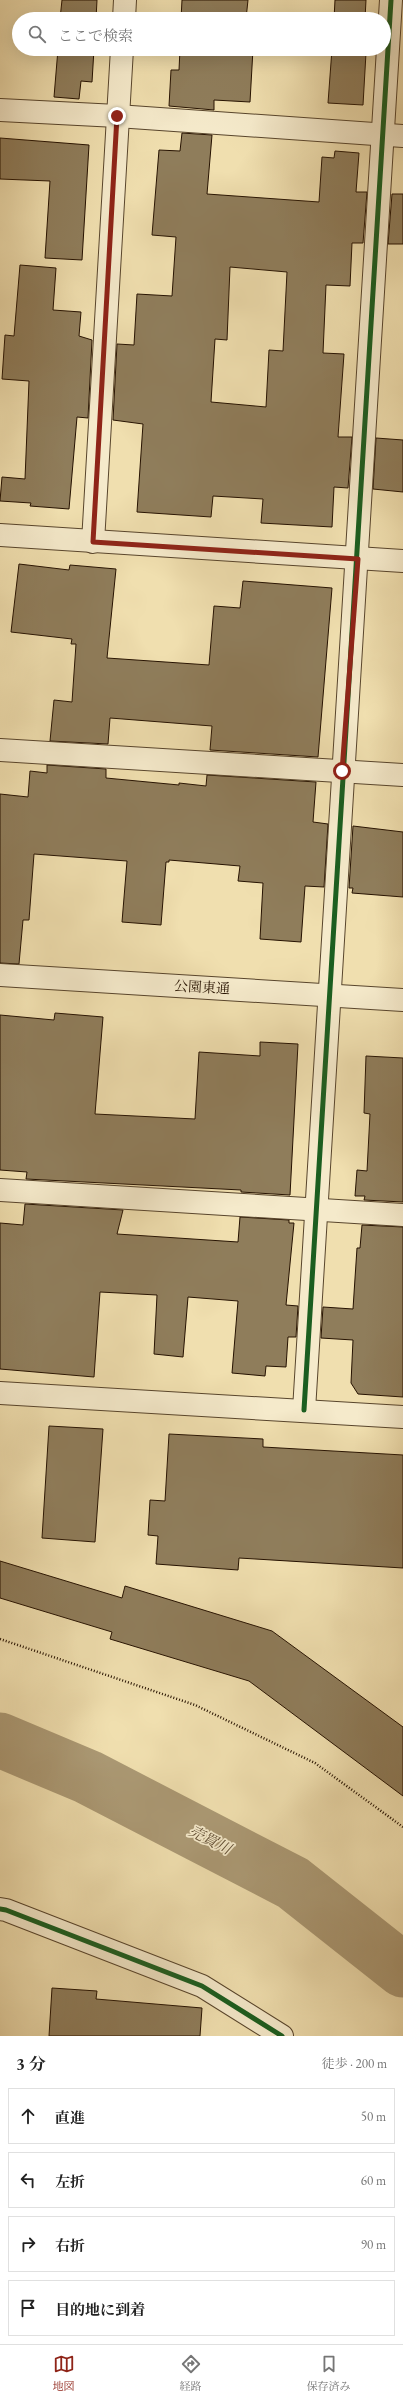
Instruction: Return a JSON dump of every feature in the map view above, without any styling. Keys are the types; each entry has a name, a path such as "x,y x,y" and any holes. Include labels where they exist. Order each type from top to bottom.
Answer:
{"street":[{"path":"124,12 125,0"},
{"path":"304,1410 318,1209 328,995 342,771 393,135 391,0"},
{"path":"93,542 121,56"},
{"path":"0,110 117,116 393,135"},
{"path":"0,535 403,561"},
{"path":"0,750 403,775"},
{"name":"公園東通","path":"0,975 403,1000"},
{"path":"0,1190 403,1215"},
{"path":"0,1393 403,1417"},
{"path":"0,1909 6,1910 202,1986 282,2036"}],"path":[{"path":"0,1639 195,1705 315,1763 403,1827"}],"building":[{"path":"62,0 97,0 96,12 61,12"},
{"path":"182,0 248,0 247,12 181,12"},
{"path":"335,0 366,0 365,12 334,12"},
{"path":"57,56 94,56 92,82 81,81 79,99 54,97"},
{"path":"180,56 253,56 250,102 214,100 214,110 169,106 171,70 179,70"},
{"path":"331,56 366,56 363,105 328,103"},
{"path":"182,133 212,135 207,194 319,202 322,157 334,158 335,151 359,153 356,192 367,192 363,243 352,243 350,286 326,285 323,353 344,354 338,437 352,437 348,488 334,487 332,527 261,523 263,499 213,496 211,517 137,512 143,424 113,420 117,344 134,345 137,294 172,296 176,237 152,235 159,150 180,151","holes":["230,267 287,272 283,351 269,350 266,407 211,402 215,339 227,340"]},
{"path":"0,138 89,145 82,260 45,258 50,181 0,179"},
{"path":"392,194 403,194 403,244 388,244"},
{"path":"20,265 56,268 53,310 81,312 79,336 92,340 88,418 77,417 69,509 30,506 31,503 0,501 2,477 25,479 29,381 2,379 5,335 14,336"},
{"path":"376,438 403,440 403,492 373,489"},
{"path":"19,564 69,570 70,565 116,569 107,658 209,665 214,606 240,608 243,581 332,588 318,757 210,750 212,726 110,718 108,744 50,741 54,700 72,702 76,644 71,644 72,639 11,632"},
{"path":"47,765 106,769 106,778 179,785 179,783 206,786 207,775 316,782 313,822 328,824 324,887 305,886 301,942 260,939 263,883 238,881 240,866 169,860 169,862 166,862 161,925 122,922 127,861 34,854 29,920 23,920 19,964 0,963 0,794 28,797 30,771 47,773"},
{"path":"353,826 403,832 403,897 352,893 353,888 349,888"},
{"path":"55,1013 103,1017 95,1114 195,1119 199,1052 260,1056 260,1042 298,1044 290,1195 241,1192 241,1190 26,1179 27,1172 0,1170 0,1015 54,1020"},
{"path":"366,1056 403,1058 403,1202 364,1200 365,1196 355,1196 357,1170 367,1171 370,1114 364,1113"},
{"path":"25,1204 123,1210 117,1234 238,1242 240,1217 289,1220 289,1223 294,1223 286,1305 298,1306 296,1337 288,1337 286,1367 266,1366 265,1376 232,1373 238,1301 188,1297 183,1357 154,1354 157,1295 100,1292 94,1377 0,1369 0,1223 23,1225"},
{"path":"362,1225 403,1227 403,1397 358,1394 351,1383 353,1340 321,1338 323,1307 353,1309 357,1248 360,1248"},
{"path":"49,1426 103,1429 95,1542 42,1538"},
{"path":"169,1434 263,1439 263,1447 403,1455 403,1568 239,1558 238,1570 156,1564 158,1536 148,1535 150,1500 165,1501"},
{"path":"0,1561 122,1598 125,1586 272,1631 403,1727 403,1796 249,1681 110,1639 112,1632 0,1598"},
{"path":"52,1988 97,1991 96,1999 202,2008 200,2036 49,2036"}],"waterway":[{"name":"売買川","path":"0,1740 88,1777 293,1883 403,1970"}],"cycle path":[{"path":"390,12 391,0"},
{"path":"304,1410 388,56"},
{"path":"0,1909 6,1910 202,1986 282,2036"}],"route":[{"path":"117,116 93,542 358,559 342,771"}]}
